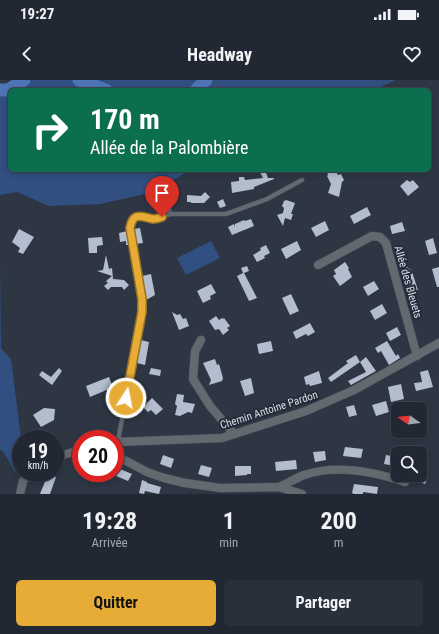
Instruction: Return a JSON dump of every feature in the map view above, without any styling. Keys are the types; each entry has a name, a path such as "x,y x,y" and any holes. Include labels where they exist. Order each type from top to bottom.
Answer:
{"street":[{"name":"Allée des Bleuets","path":"318,265 372,236 380,237 386,243 417,356"},
{"path":"201,340 195,351 193,379 210,406 234,434"},
{"name":"Chemin Antoine Pardon","path":"124,441 222,438 306,412 354,390 439,343"},
{"path":"124,460 147,472 184,483 220,488 279,487 302,494"},
{"path":"279,487 306,474 340,471 372,472 391,478"},
{"path":"20,494 23,482"}],"lane":[{"path":"119,430 142,312 142,299 130,228 131,222 136,217 142,215 155,219 170,214 226,214 267,199 302,180"},
{"path":"156,195 166,199 170,214"}],"shaded area":[{"path":"21,80 396,80 378,88 12,88"},
{"path":"0,88 8,90 8,172 187,172 154,192 100,204 49,206 17,192 0,195"},
{"path":"211,241 220,258 186,275 177,258"},
{"path":"0,261 1,348 11,359 20,430 12,430 12,467 3,451 0,450"}],"building":[{"path":"260,172 266,172 268,178 274,179 254,187 254,189 232,193 231,182 239,181 239,177 244,177 245,180 263,178"},
{"path":"327,172 336,172 338,175 341,174 344,180 342,182 339,197 328,193 331,184 327,176"},
{"path":"407,180 410,182 413,180 419,187 408,196 400,186"},
{"path":"205,192 210,197 204,203 187,202 187,195 201,196"},
{"path":"223,199 226,206 220,208 217,202"},
{"path":"286,200 295,203 291,214 293,214 291,220 285,218 283,226 277,215 283,213 284,208 282,206"},
{"path":"367,207 371,215 354,224 350,216"},
{"path":"251,219 254,226 232,235 228,227 234,224 235,227 235,224"},
{"path":"325,221 329,230 316,237 311,228"},
{"path":"402,222 405,231 392,234 390,226"},
{"path":"140,228 143,243 136,244 134,229"},
{"path":"19,229 34,237 23,254 18,252 20,248 12,242"},
{"path":"127,231 129,245 126,245 126,241 120,242 119,233"},
{"path":"102,237 103,245 97,246 97,253 89,253 88,238"},
{"path":"433,238 437,253 429,255 425,241"},
{"path":"297,241 301,250 286,259 281,249"},
{"path":"266,245 270,253 264,256 265,258 257,262 253,255 261,250 260,248"},
{"path":"106,255 109,269 112,268 113,279 124,280 129,285 124,290 122,287 111,287 108,290 104,286 108,283 106,281 112,276 97,271 103,270"},
{"path":"345,262 352,277 340,286 333,276 336,274 334,270"},
{"path":"247,266 249,271 244,273 257,298 249,301 237,276 243,273 241,268"},
{"path":"407,267 410,270 411,269 418,290 409,293 402,271"},
{"path":"439,267 439,287 437,287 432,269"},
{"path":"151,274 155,295 146,300 142,276"},
{"path":"374,281 379,289 368,296 363,287"},
{"path":"211,284 216,293 210,296 211,299 203,303 197,291"},
{"path":"291,294 299,311 290,315 282,298"},
{"path":"382,304 387,313 375,320 370,311"},
{"path":"172,312 177,315 180,314 183,319 186,318 189,326 179,330"},
{"path":"216,316 219,320 224,318 230,326 227,328 229,330 223,335 219,329 215,330 209,321"},
{"path":"310,323 315,332 308,336 306,334 296,339 293,332"},
{"path":"397,327 401,335 390,341 386,333"},
{"path":"141,340 149,342 145,365 137,363"},
{"path":"271,341 273,351 259,354 257,344"},
{"path":"387,341 396,356 398,354 400,358 389,365 381,351 378,353 375,348"},
{"path":"356,355 360,362 331,382 328,378 348,363 346,361"},
{"path":"366,357 376,371 351,385 348,381 366,372 360,362"},
{"path":"215,359 217,365 219,364 223,378 222,381 209,385 211,380 203,363"},
{"path":"59,368 62,371 52,385 39,375 42,371 51,377"},
{"path":"151,368 161,370 160,376 149,374"},
{"path":"428,370 433,387 416,391 414,383 422,382 420,372"},
{"path":"319,371 322,383 310,386 309,384 306,385 304,377"},
{"path":"109,377 112,385 108,387 109,389 90,397 86,386"},
{"path":"251,378 254,393 245,396 240,381"},
{"path":"401,384 404,399 391,402 388,387"},
{"path":"177,394 184,395 183,402 195,404 192,413 188,412 180,416 175,415"},
{"path":"152,398 163,409 156,415 151,410 148,412 143,407"},
{"path":"386,401 389,412 376,416 372,405"},
{"path":"354,405 357,415 349,417 346,407"},
{"path":"44,408 55,409 54,420 41,427 33,415"},
{"path":"345,447 363,449 361,458 343,456"},
{"path":"325,451 326,460 315,462 313,452"},
{"path":"163,455 174,459 171,468 160,464"},
{"path":"386,455 391,456 391,465 384,464"},
{"path":"296,460 297,469 276,471 275,462"},
{"path":"201,465 212,468 209,477 198,474"},
{"path":"235,466 251,466 251,474 235,476"},
{"path":"124,471 132,474 128,481 124,479"},
{"path":"142,480 161,487 159,494 145,491 144,494 139,493"},
{"path":"45,482 54,482 50,494 40,494"},
{"path":"354,484 378,487 377,494 363,492 363,494 354,494 352,493"}],"waterway":[{"path":"11,88 24,80"},
{"path":"79,80 101,88"},
{"path":"198,88 206,80"},
{"path":"0,90 8,90"}],"route":[{"path":"126,398 142,312 142,299 130,228 131,222 136,217 142,215 155,219 162,217"}]}
